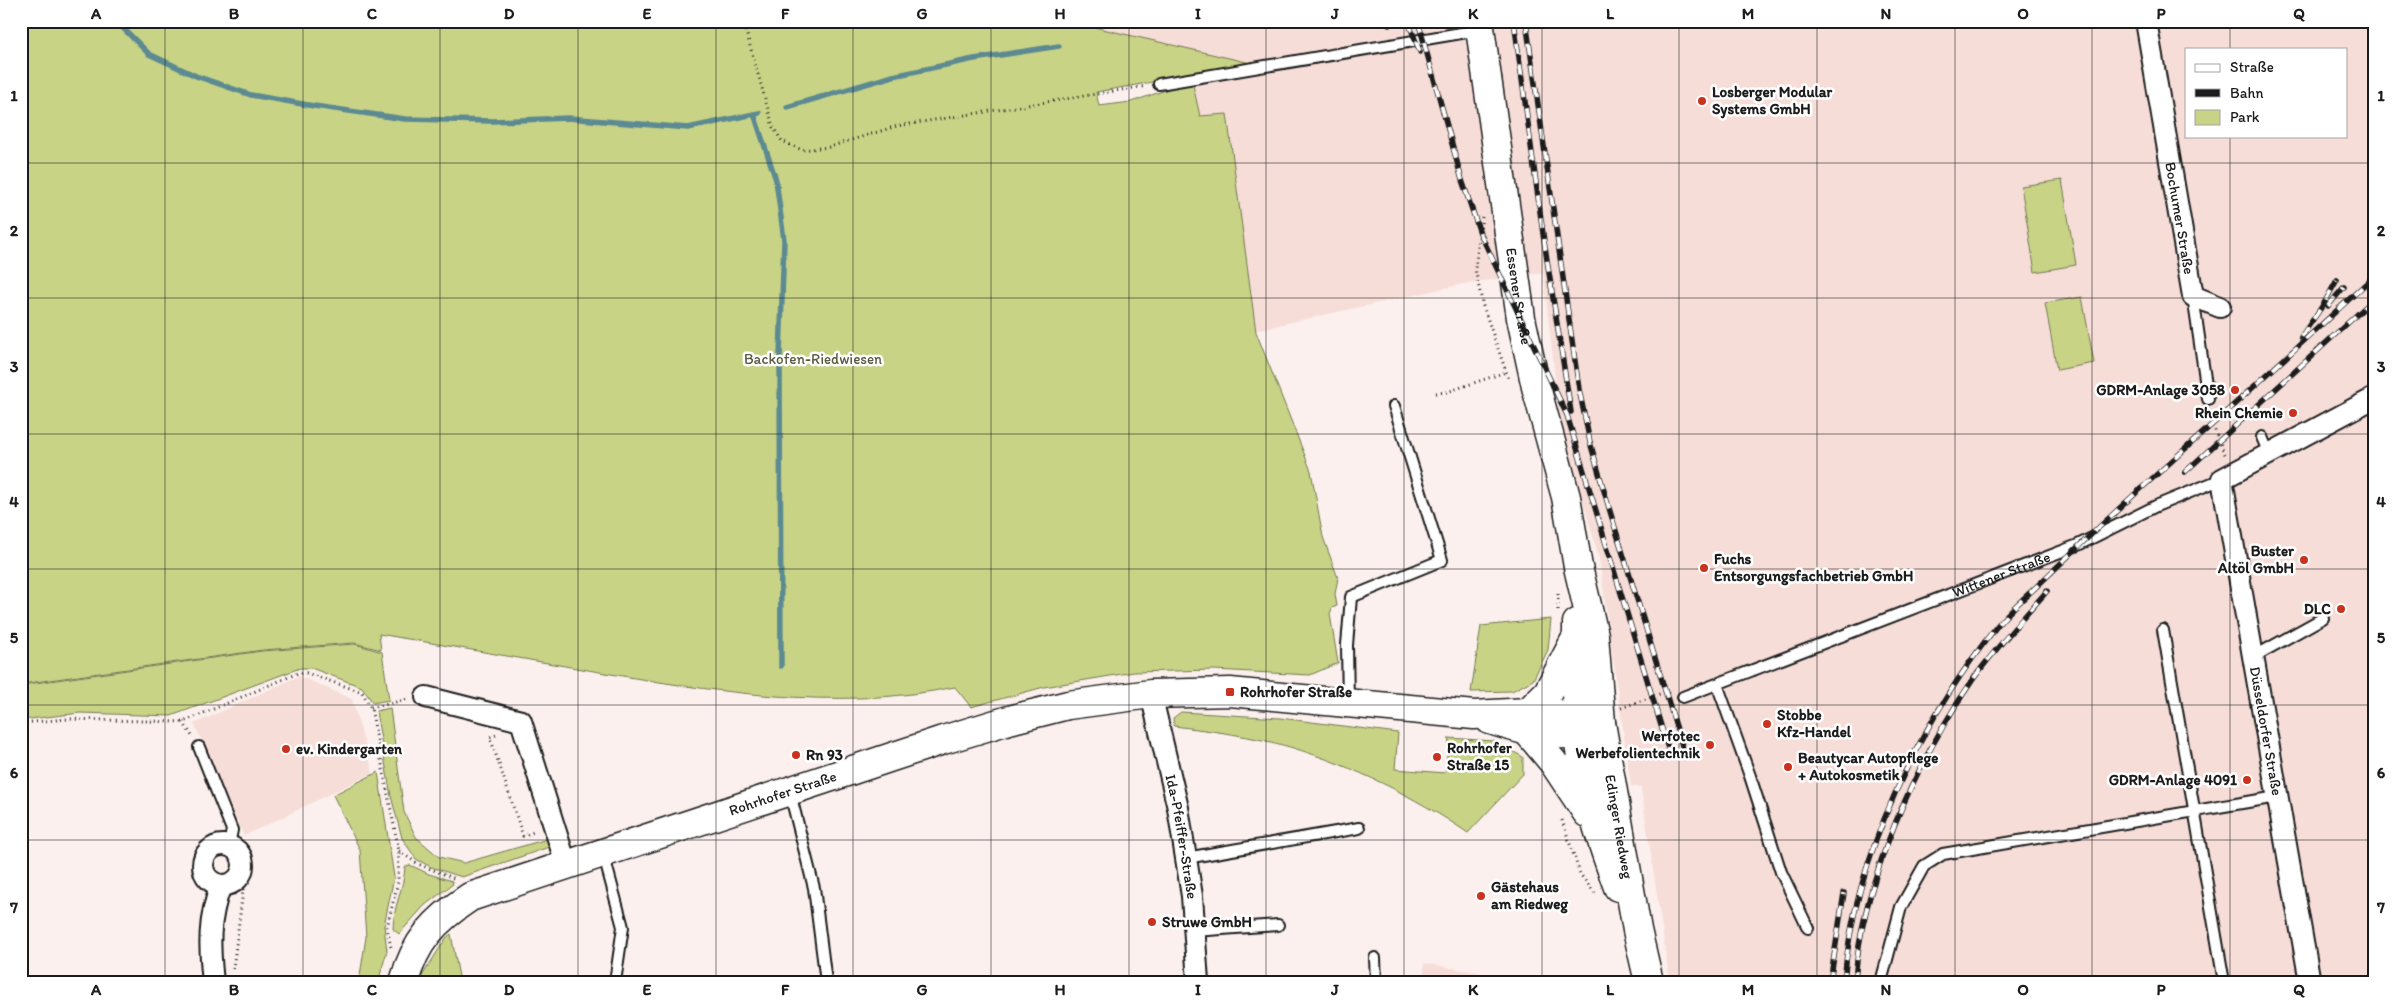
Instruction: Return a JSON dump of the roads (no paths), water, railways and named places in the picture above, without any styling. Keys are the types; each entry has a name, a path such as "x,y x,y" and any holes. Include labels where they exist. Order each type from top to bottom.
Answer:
{"main road":[{"name":"Essener Straße","path":"1479,26 1521,318 1536,387 1566,497 1578,567 1594,635 1593,721"},
{"name":"Essener Straße","path":"1578,567 1567,628 1593,721"},
{"path":"1567,628 1548,692 1528,722 1596,826"},
{"name":"Rohrhofer Straße","path":"404,982 414,950 431,928 450,910 470,897 1009,720 1068,705 1151,694 1230,692 1528,722 1593,721"},
{"name":"Edinger Riedweg","path":"1593,721 1596,826 1637,930"},
{"name":"Edinger Riedweg","path":"1593,721 1648,982"}],"street":[{"name":"Bochumer Straße","path":"2146,21 2193,296"},
{"path":"2193,296 2220,307"},
{"name":"Wittener Straße","path":"2228,476 2265,446 2374,398"},
{"name":"Düsseldorfer Straße","path":"2228,476 2253,658 2310,982"},
{"name":"Ida-Pfeiffer-Straße","path":"1151,694 1178,808 1192,896 1198,982"},
{"path":"426,697 521,721 566,864"},
{"path":"214,982 209,944 216,899 230,882 242,872 242,859 235,848 222,844 210,849 202,861 204,874 208,880 230,882"}],"lane":[{"path":"1159,84 1479,26"},
{"path":"2193,296 2208,399"},
{"path":"1348,704 1347,645 1351,597 1442,560 1394,406"},
{"name":"Wittener Straße","path":"1683,697 2078,546 2156,506 2228,476"},
{"path":"2253,658 2323,618"},
{"path":"2164,630 2224,982"},
{"path":"1717,684 1750,776 1780,872 1808,928"},
{"path":"199,747 232,830 229,845"},
{"path":"790,792 814,888 826,982"},
{"path":"1881,982 1901,907 1924,866 1943,854 2277,797"},
{"path":"1186,858 1359,828"},
{"path":"603,852 623,927 615,982"},
{"path":"1194,931 1278,925"},
{"path":"1375,958 1376,982"}],"waterway":[{"path":"116,21 149,54 196,76 251,95 314,106 405,119 493,121 568,118 688,128 759,113"},
{"path":"787,107 893,76 974,59 1059,46"},
{"path":"754,114 776,180 784,240 780,357 781,666"}],"railway":[{"path":"1408,21 1420,52"},
{"path":"1418,21 1462,180 1480,233 1567,415 1669,752"},
{"path":"1514,21 1544,241 1571,412"},
{"path":"1526,21 1579,389 1590,442 1683,749"},
{"path":"1844,982 1850,935 1861,887 1876,840 1917,748 1968,664 2015,606 2374,276"},
{"path":"2301,337 2323,305 2337,280"},
{"path":"2328,306 2344,287"},
{"path":"2185,472 2374,299"},
{"path":"1855,982 1859,943 1868,903 1895,823 1913,784 1932,746 1974,678 2047,591"},
{"path":"1830,982 1844,893"}],"place":[{"name":"Losberger Modular Systems GmbH","path":"1702,101"},
{"name":"GDRM-Anlage 3058","path":"2235,390"},
{"name":"Rhein Chemie","path":"2293,413"},
{"name":"Buster Altöl GmbH","path":"2304,560"},
{"name":"Fuchs Entsorgungsfachbetrieb GmbH","path":"1704,568"},
{"name":"DLC","path":"2341,609"},
{"name":"Rohrhofer Straße","path":"1230,692"},
{"name":"Stobbe Kfz-Handel","path":"1767,724"},
{"name":"Werfotec Werbefolientechnik","path":"1710,745"},
{"name":"ev. Kindergarten","path":"286,749"},
{"name":"Rn 93","path":"796,755"},
{"name":"Rohrhofer Straße 15","path":"1437,757"},
{"name":"Beautycar Autopflege + Autokosmetik","path":"1788,767"},
{"name":"GDRM-Anlage 4091","path":"2247,780"},
{"name":"Gästehaus am Riedweg","path":"1481,896"},
{"name":"Struwe GmbH","path":"1152,922"}],"park label":[{"name":"Backofen-Riedwiesen","path":"813,359"}]}
